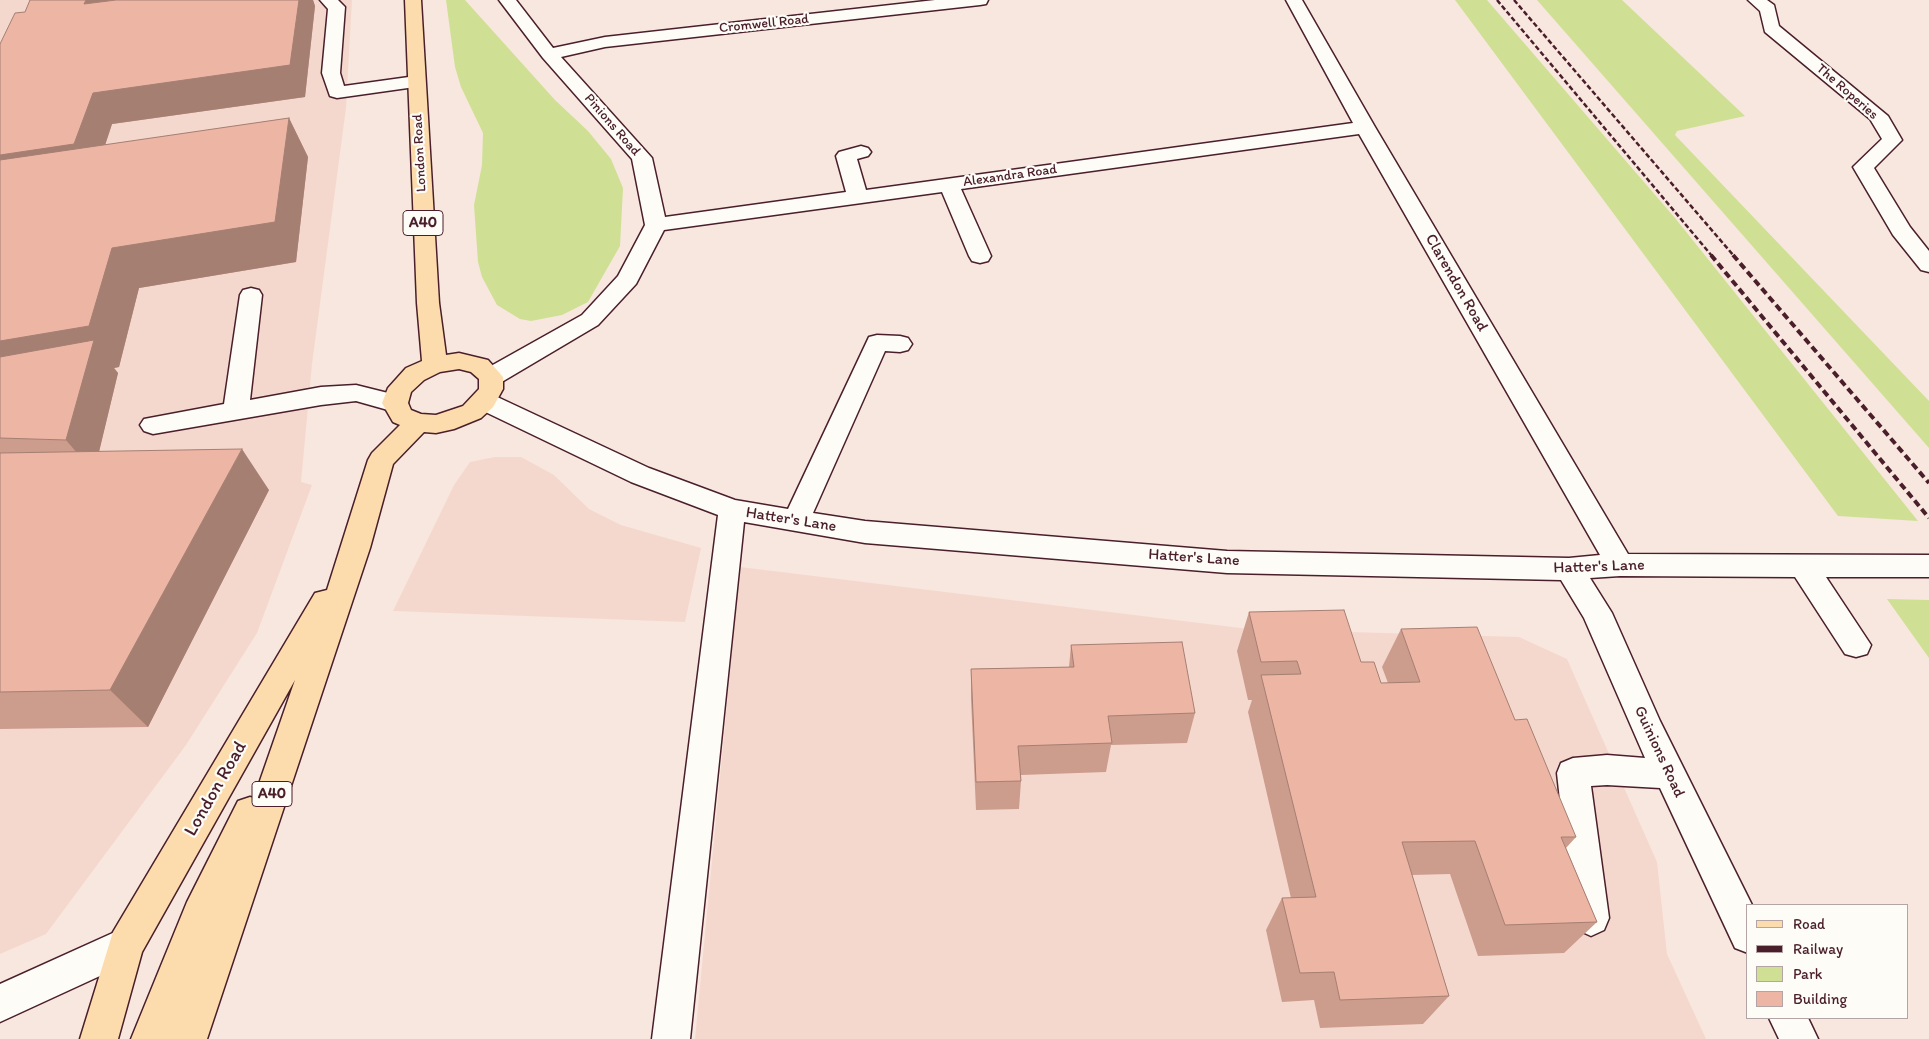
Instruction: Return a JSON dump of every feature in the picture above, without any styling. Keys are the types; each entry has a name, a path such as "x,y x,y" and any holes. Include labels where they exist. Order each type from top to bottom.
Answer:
{"main road":[{"name":"London Road","path":"413,0 428,303 435,364"},
{"path":"459,361 479,366 488,389 472,412 454,420 436,424 418,423 402,416 395,403 400,388 415,374 435,364 459,361"},
{"name":"London Road","path":"188,1039 356,548 381,460 418,423"},
{"name":"London Road","path":"99,1039 126,945 356,548"},
{"path":"150,1039 200,914 299,715"}],"street":[{"path":"328,0 337,7 331,73 337,92 416,82"},
{"name":"Pinions Road","path":"507,0 549,54 642,158 656,225"},
{"name":"Cromwell Road","path":"549,54 605,42 980,0"},
{"name":"Clarendon Road","path":"1294,0 1365,127 1620,566"},
{"name":"The Roperies","path":"1756,0 1768,9 1771,28 1878,116 1892,140 1862,167 1901,230 1929,264"},
{"name":"Alexandra Road","path":"656,225 1365,127"},
{"path":"858,197 846,156 861,152"},
{"path":"949,185 980,256"},
{"path":"488,389 590,320 628,279 656,225"},
{"path":"236,411 251,295"},
{"path":"796,521 877,343 900,344"},
{"name":"Hatter's Lane","path":"488,389 640,475 732,510 865,532 1228,562 1569,569 1620,566 1929,566"},
{"path":"153,424 356,393 395,403"},
{"path":"671,1039 732,510"},
{"path":"1803,565 1856,645"},
{"name":"Guinions Road","path":"1569,569 1597,613 1669,774 1746,931"},
{"path":"1591,918 1573,773 1607,770 1669,774"},
{"path":"0,1003 126,945"},
{"path":"1788,1019 1798,1039"}],"shaded area":[{"path":"0,0 352,0 346,108 312,364 301,482 312,485 257,633 186,745 46,934 0,954"},
{"path":"495,457 521,457 554,475 589,509 621,525 701,548 685,622 393,611 454,485 470,462"},
{"path":"740,567 1249,629 1519,637 1567,659 1657,862 1667,954 1706,1039 695,1039"}],"green space":[{"path":"446,0 465,0 555,100 588,131 611,159 623,188 620,246 588,302 562,315 531,321 520,319 497,305 482,277 478,262 474,205 482,165 483,133 461,87 455,67"},
{"path":"1455,0 1487,0 1675,218 1918,521 1838,516"},
{"path":"1537,0 1622,0 1745,116 1677,131 1675,135 1929,401 1929,448"},
{"path":"1887,599 1929,600 1929,658"}],"building":[{"path":"30,0 86,0 84,4 116,0 299,0 290,65 93,93 74,144 0,155 0,44 15,13 25,12"},
{"path":"289,118 275,222 112,248 89,326 0,341 0,160"},
{"path":"94,340 66,440 0,438 0,357"},
{"path":"242,449 110,690 0,692 0,453"},
{"path":"1344,610 1361,662 1374,662 1381,683 1420,682 1401,629 1477,627 1515,720 1527,719 1576,837 1561,837 1597,922 1505,925 1475,841 1402,842 1449,996 1340,1000 1334,972 1300,973 1282,898 1316,897 1261,675 1301,674 1297,661 1261,662 1249,612"},
{"path":"1182,642 1195,713 1108,716 1112,743 1018,746 1021,781 976,782 971,669 1074,667 1071,645"}],"railway":[{"path":"1497,0 1712,256"},
{"path":"1514,0 1734,256"},
{"path":"1711,255 1929,518"},
{"path":"1733,255 1929,483"}]}
